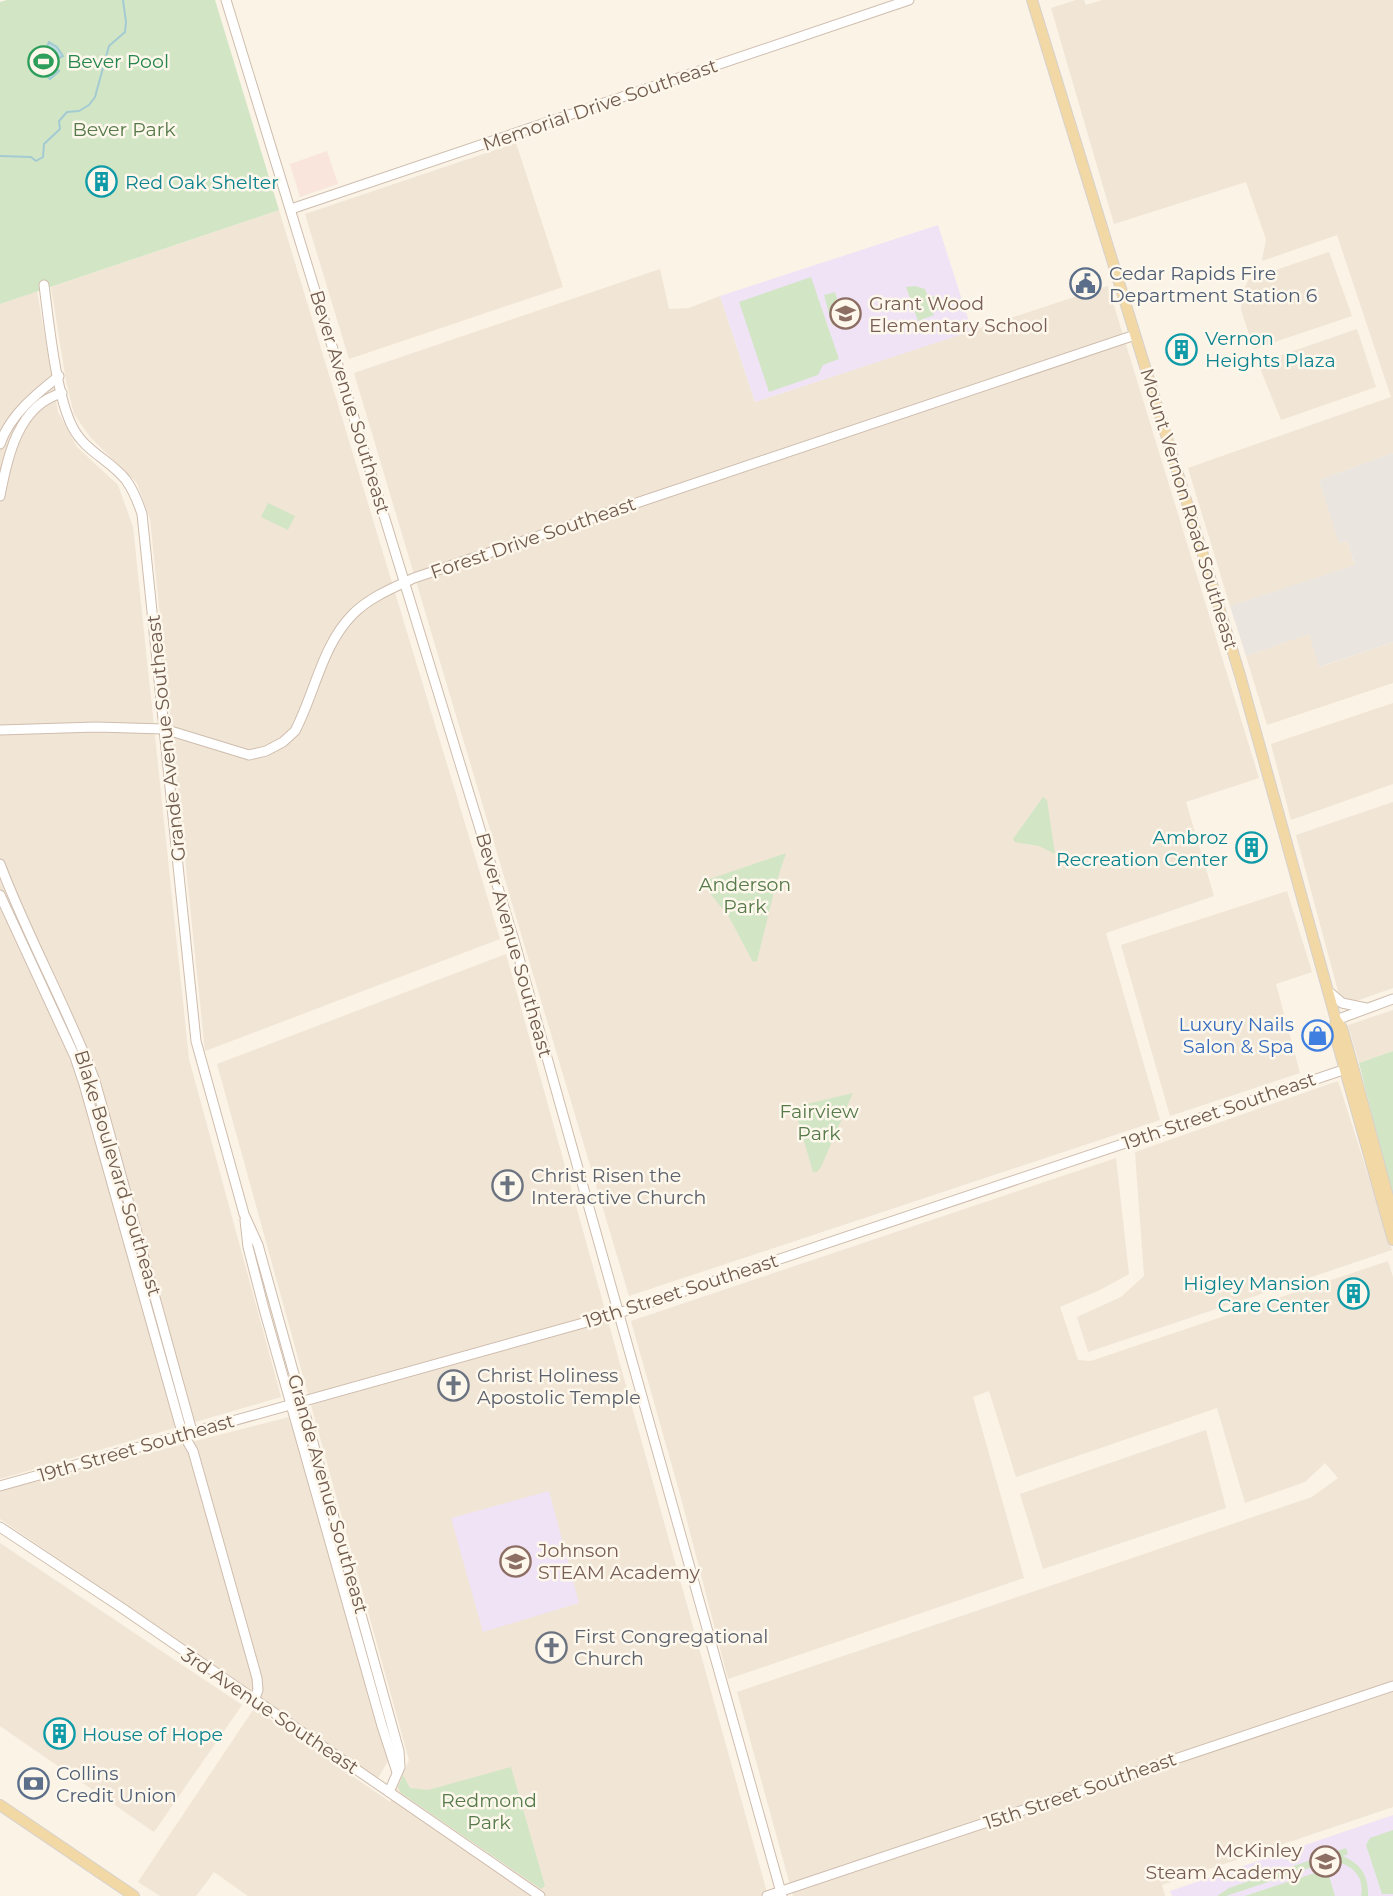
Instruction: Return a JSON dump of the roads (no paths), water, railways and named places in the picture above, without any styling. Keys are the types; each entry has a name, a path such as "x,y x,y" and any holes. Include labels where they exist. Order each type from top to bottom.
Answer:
{"main road":[{"name":"Mount Vernon Road Southeast","path":"1032,0 1240,675 1336,1020 1334,1031 1349,1068 1393,1215"},
{"name":"Mount Vernon Road Southeast","path":"1349,1068 1393,1240"},
{"path":"0,1805 134,1896"}],"street":[{"name":"Bever Avenue Southeast","path":"226,0 514,940 781,1894"},
{"name":"Memorial Drive Southeast","path":"291,209 909,0"},
{"name":"Grande Avenue Southeast","path":"44,285 58,376 72,427 84,443 125,479 136,496 142,514 196,1041 244,1214 248,1247 397,1777"},
{"name":"Forest Drive Southeast","path":"0,730 96,727 164,729 243,754 261,753 283,742 295,731 335,637 344,624 367,602 405,582 1135,335"},
{"path":"0,444 17,415 58,376"},
{"path":"0,496 9,452 16,436 28,418 43,403 51,396 62,393"},
{"name":"Blake Boulevard Southeast","path":"0,864 20,915 95,1081 194,1432 193,1451"},
{"name":"Blake Boulevard Southeast","path":"0,895 59,1021 84,1084 183,1434 193,1451 258,1681 258,1692 254,1700"},
{"path":"1328,991 1342,1003 1366,1008"},
{"path":"1336,1020 1393,999"},
{"name":"19th Street Southeast","path":"0,1486 619,1313 1349,1068"},
{"name":"Grande Avenue Southeast","path":"244,1214 258,1244 400,1751 400,1767 389,1792"},
{"name":"3rd Avenue Southeast","path":"0,1527 540,1896"},
{"name":"15th Street Southeast","path":"767,1896 781,1894 1393,1686"}],"water":[{"name":"Bever Pool","path":"49,42 57,47 63,56 50,62 59,71 50,79 40,68 35,73 29,67 44,54"}],"waterway":[{"path":"0,156 31,157 36,161 43,157 44,144 60,129 59,121 67,112 79,111 89,105 95,97 109,46 125,32 123,0"}],"place":[{"name":"Bever Pool","path":"44,61"},
{"name":"Red Oak Shelter","path":"102,182"},
{"name":"Cedar Rapids Fire Department Station 6","path":"1086,284"},
{"name":"Grant Wood Elementary School","path":"846,314"},
{"name":"Vernon Heights Plaza","path":"1182,349"},
{"name":"Ambroz Recreation Center","path":"1251,848"},
{"name":"Luxury Nails Salon & Spa","path":"1317,1035"},
{"name":"Christ Risen the Interactive Church","path":"508,1186"},
{"name":"Higley Mansion Care Center","path":"1353,1294"},
{"name":"Christ Holiness Apostolic Temple","path":"454,1386"},
{"name":"Johnson STEAM Academy","path":"515,1561"},
{"name":"First Congregational Church","path":"551,1647"},
{"name":"House of Hope","path":"59,1734"},
{"name":"Collins Credit Union","path":"33,1784"},
{"name":"McKinley Steam Academy","path":"1325,1861"}],"park label":[{"name":"Bever Park","path":"124,129"},
{"name":"Anderson Park","path":"745,895"},
{"name":"Fairview Park","path":"819,1122"},
{"name":"Redmond Park","path":"489,1811"}]}
